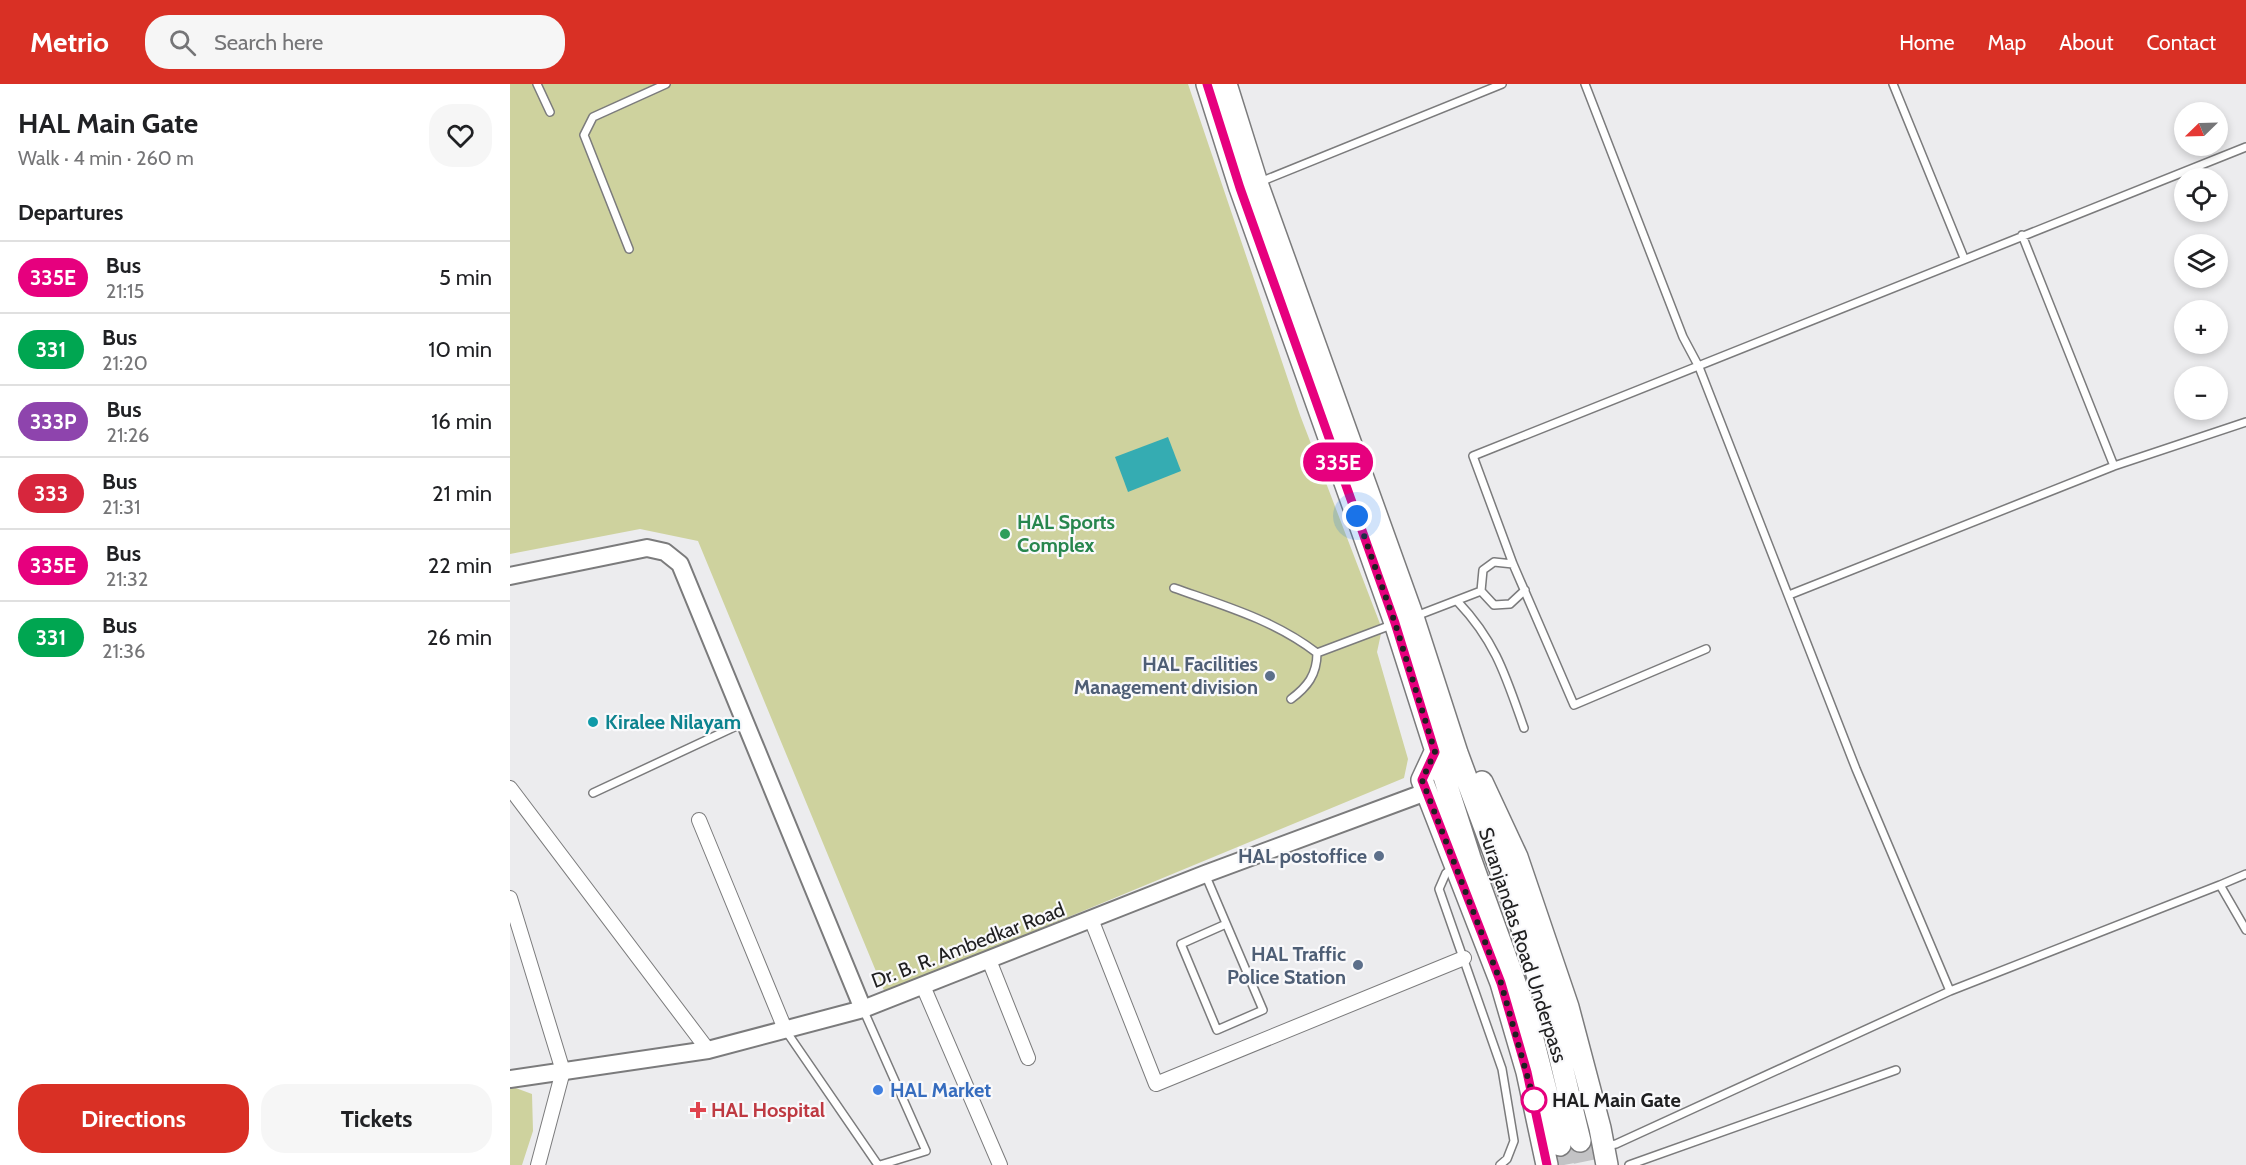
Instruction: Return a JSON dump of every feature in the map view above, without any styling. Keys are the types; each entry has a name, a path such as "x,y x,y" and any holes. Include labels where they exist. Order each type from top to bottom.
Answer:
{"main road":[{"path":"1207,84 1244,200 1404,620"},
{"path":"1226,84 1404,620"},
{"name":"Suranjandas Road Underpass","path":"1404,620 1495,853 1548,1008 1570,1143 1435,752 1404,620"},
{"path":"1435,752 1422,780 1501,983 1516,1034 1547,1165"},
{"path":"1457,753 1473,765 1517,857 1568,1007 1606,1155"}],"street":[{"path":"510,576 647,548 665,552 680,564 863,1009"},
{"path":"510,788 708,1050"},
{"name":"Dr. B. R. Ambedkar Road","path":"510,1079 708,1050 863,1009 1205,874 1426,792"},
{"path":"699,820 785,1029"},
{"path":"510,898 563,1071 538,1165"},
{"path":"1091,919 1156,1084 1464,958"},
{"path":"989,960 1028,1058"},
{"path":"923,987 1000,1165"}],"lane":[{"path":"537,84 550,112"},
{"path":"629,249 584,135 593,117 666,84"},
{"path":"1257,183 1502,84"},
{"path":"1586,84 1683,337 1699,367 1856,769 1950,991"},
{"path":"1893,84 1964,258"},
{"path":"1706,649 1574,705 1513,564 1473,456 2246,147"},
{"path":"2022,235 2114,466"},
{"path":"1788,595 2114,466 2246,422"},
{"path":"1513,564 1494,562 1483,570 1481,591 1494,605 1510,604 1526,590"},
{"path":"1174,588 1260,618 1294,636 1317,653"},
{"path":"1317,653 1458,602 1481,591"},
{"path":"1458,602 1480,625 1501,664 1524,728"},
{"path":"1291,699 1306,688 1317,668 1317,653"},
{"path":"593,794 745,722"},
{"path":"1456,867 1446,873 1439,889 1502,1069 1514,1141 1507,1160 1500,1165"},
{"path":"1205,874 1263,1010 1217,1030 1181,944 1226,924"},
{"path":"1606,1155 1616,1144 1950,991 2246,874"},
{"path":"2220,885 2246,930"},
{"path":"785,1029 879,1165 926,1151 863,1009"},
{"path":"1629,1165 1896,1070"}],"green space":[{"name":"HAL Sports Complex","path":"510,84 1188,84 1300,415 1382,629 1377,652 1408,759 1404,778 885,993 698,541 640,529 510,554"},
{"path":"510,1088 532,1094 533,1131 522,1165 510,1165"}],"water":[{"path":"1168,437 1181,471 1128,492 1115,457"}],"tunnel":[{"path":"1580,1141 1585,1165"},
{"path":"1560,1145 1564,1165"}],"bus line":[{"name":"335E","path":"1207,84 1240,188 1402,644 1435,752 1422,780 1501,983 1527,1072 1547,1165"}],"place":[{"name":"HAL Sports Complex","path":"1005,534"},
{"name":"HAL Facilities Management division","path":"1270,676"},
{"name":"Kiralee Nilayam","path":"593,722"},
{"name":"HAL postoffice","path":"1379,856"},
{"name":"HAL Traffic Police Station","path":"1358,965"},
{"name":"HAL Market","path":"878,1090"},
{"name":"HAL Main Gate","path":"1534,1100"},
{"name":"HAL Hospital","path":"698,1110"}],"route":[{"path":"1357,516 1395,623 1435,752 1422,780 1501,983 1534,1100"}]}
